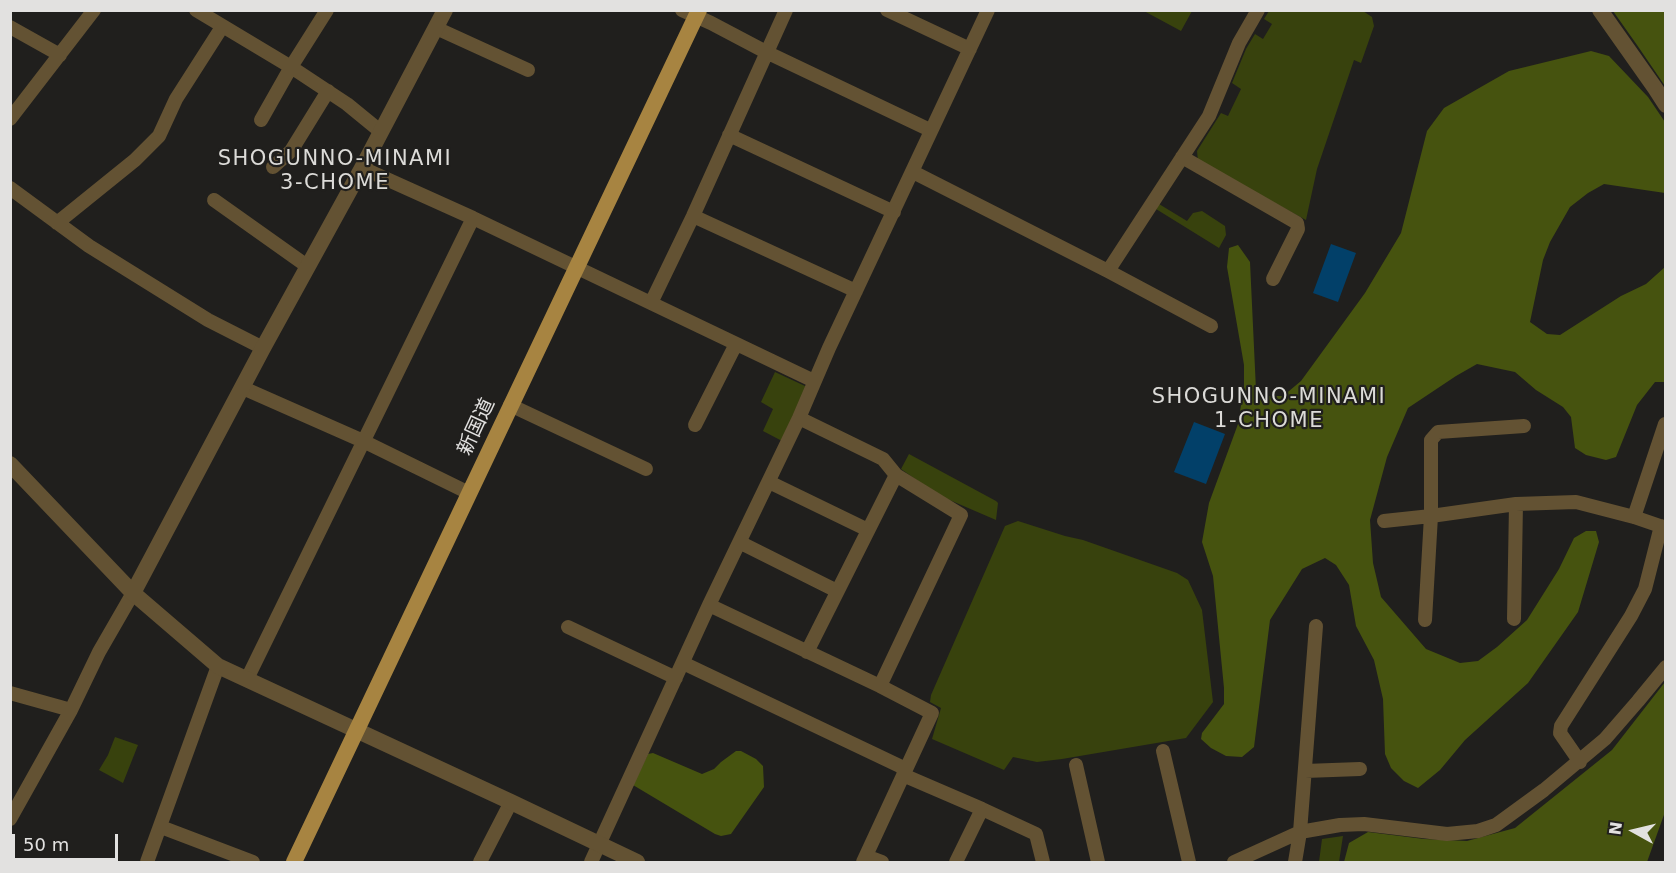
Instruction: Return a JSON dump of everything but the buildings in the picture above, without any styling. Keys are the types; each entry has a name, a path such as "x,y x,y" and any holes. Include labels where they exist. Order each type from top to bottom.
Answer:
{"main road":[{"name":"新国道","path":"294,862 577,267 692,13"}],"street":[{"path":"10,119 94,10"},
{"path":"196,10 328,91 380,131"},
{"path":"261,120 327,10"},
{"path":"10,819 72,710 99,652 133,593 445,10"},
{"path":"651,303 786,10"},
{"path":"887,10 970,49"},
{"path":"591,862 913,172 930,130 988,10"},
{"path":"1108,271 1209,116 1239,43 1258,10"},
{"path":"1599,10 1655,87 1665,105"},
{"path":"692,13 766,52 930,130"},
{"path":"10,27 60,55"},
{"path":"57,223 135,160 159,136 176,99 222,27"},
{"path":"436,28 528,70"},
{"path":"273,167 291,151 328,91"},
{"path":"729,135 894,212"},
{"path":"1182,157 1297,223 1298,229 1273,279"},
{"path":"362,168 577,267 814,381"},
{"path":"913,172 1108,271 1210,326"},
{"path":"10,188 89,246 208,320 263,348"},
{"path":"214,200 307,266"},
{"path":"693,216 856,291"},
{"path":"247,679 473,218"},
{"path":"695,425 736,344"},
{"path":"243,388 363,441 468,493"},
{"path":"510,405 646,469"},
{"path":"799,418 883,459 896,475 961,515 880,686"},
{"path":"1634,518 1665,424"},
{"path":"1425,620 1431,516 1431,440 1438,432 1524,426"},
{"path":"10,464 133,593 218,666 637,862"},
{"path":"807,652 896,475"},
{"path":"769,482 868,530"},
{"path":"1384,521 1516,504 1576,502 1663,527 1645,589 1631,616 1562,726 1560,733 1580,762"},
{"path":"1514,620 1516,504"},
{"path":"741,543 837,591"},
{"path":"710,605 932,713 864,859 882,862"},
{"path":"1295,862 1300,832 1316,626"},
{"path":"568,627 676,678"},
{"path":"683,663 1036,834 1043,862"},
{"path":"147,862 218,666"},
{"path":"1234,862 1300,832 1340,825 1364,824 1447,834 1478,831 1496,825 1580,762 1605,739 1665,667"},
{"path":"10,693 72,710"},
{"path":"1163,751 1189,862"},
{"path":"1076,765 1098,862"},
{"path":"1305,771 1360,769"},
{"path":"480,862 511,802"},
{"path":"956,862 982,809"},
{"path":"161,827 253,862"}],"green space":[{"path":"1144,11 1192,11 1181,31"},
{"path":"1269,11 1363,11 1372,17 1374,26 1361,63 1354,60 1317,169 1306,220 1198,161 1197,151 1221,113 1228,116 1241,89 1232,83 1246,49 1255,34 1263,39 1272,24 1264,19"},
{"path":"1613,11 1665,11 1665,86 1637,45"},
{"path":"1591,51 1609,56 1648,97 1665,122 1665,193 1604,184 1570,207 1550,242 1543,260 1530,322 1547,334 1560,335 1621,296 1646,284 1665,267 1665,382 1655,382 1637,405 1616,457 1606,460 1586,455 1575,448 1571,417 1563,407 1536,390 1515,372 1477,364 1408,408 1387,457 1370,520 1373,563 1381,597 1426,649 1460,663 1478,661 1527,620 1559,569 1574,538 1586,531 1596,531 1599,542 1578,612 1528,683 1465,740 1440,770 1418,788 1404,781 1391,768 1385,754 1383,699 1374,660 1356,626 1349,585 1336,565 1325,558 1302,569 1270,620 1254,747 1242,757 1226,756 1211,748 1201,739 1202,733 1224,704 1213,576 1202,542 1209,503 1238,424 1244,386 1244,365 1227,267 1229,248 1238,245 1250,262 1256,390 1268,396 1283,396 1301,381 1365,293 1401,233 1427,131 1444,108 1509,71"},
{"path":"1159,204 1187,221 1193,213 1202,211 1225,226 1226,235 1219,248 1156,209"},
{"path":"775,372 806,388 782,441 763,431 773,409 761,402"},
{"path":"909,454 996,501 998,503 996,520 938,495 901,469"},
{"path":"1018,521 1083,540 1177,573 1188,580 1202,610 1213,702 1186,738 1037,762 1013,757 1004,770 932,739 941,708 930,702 931,695 1005,526"},
{"path":"1665,682 1665,812 1647,862 1344,862 1349,843 1368,832 1424,839 1467,841 1515,828 1612,750"},
{"path":"115,737 138,745 123,783 99,770"},
{"path":"736,751 741,751 756,759 763,766 764,787 731,834 721,836 715,834 633,785 648,754 653,753 702,774 714,769"},
{"path":"1343,836 1339,862 1319,862 1322,839"}],"water":[{"path":"1331,244 1356,253 1338,302 1313,293"},
{"path":"1194,422 1225,434 1206,484 1174,472"}],"district":[{"name":"SHOGUNNO-MINAMI 3-CHOME","path":"335,172"},
{"name":"SHOGUNNO-MINAMI 1-CHOME","path":"1269,410"}]}
